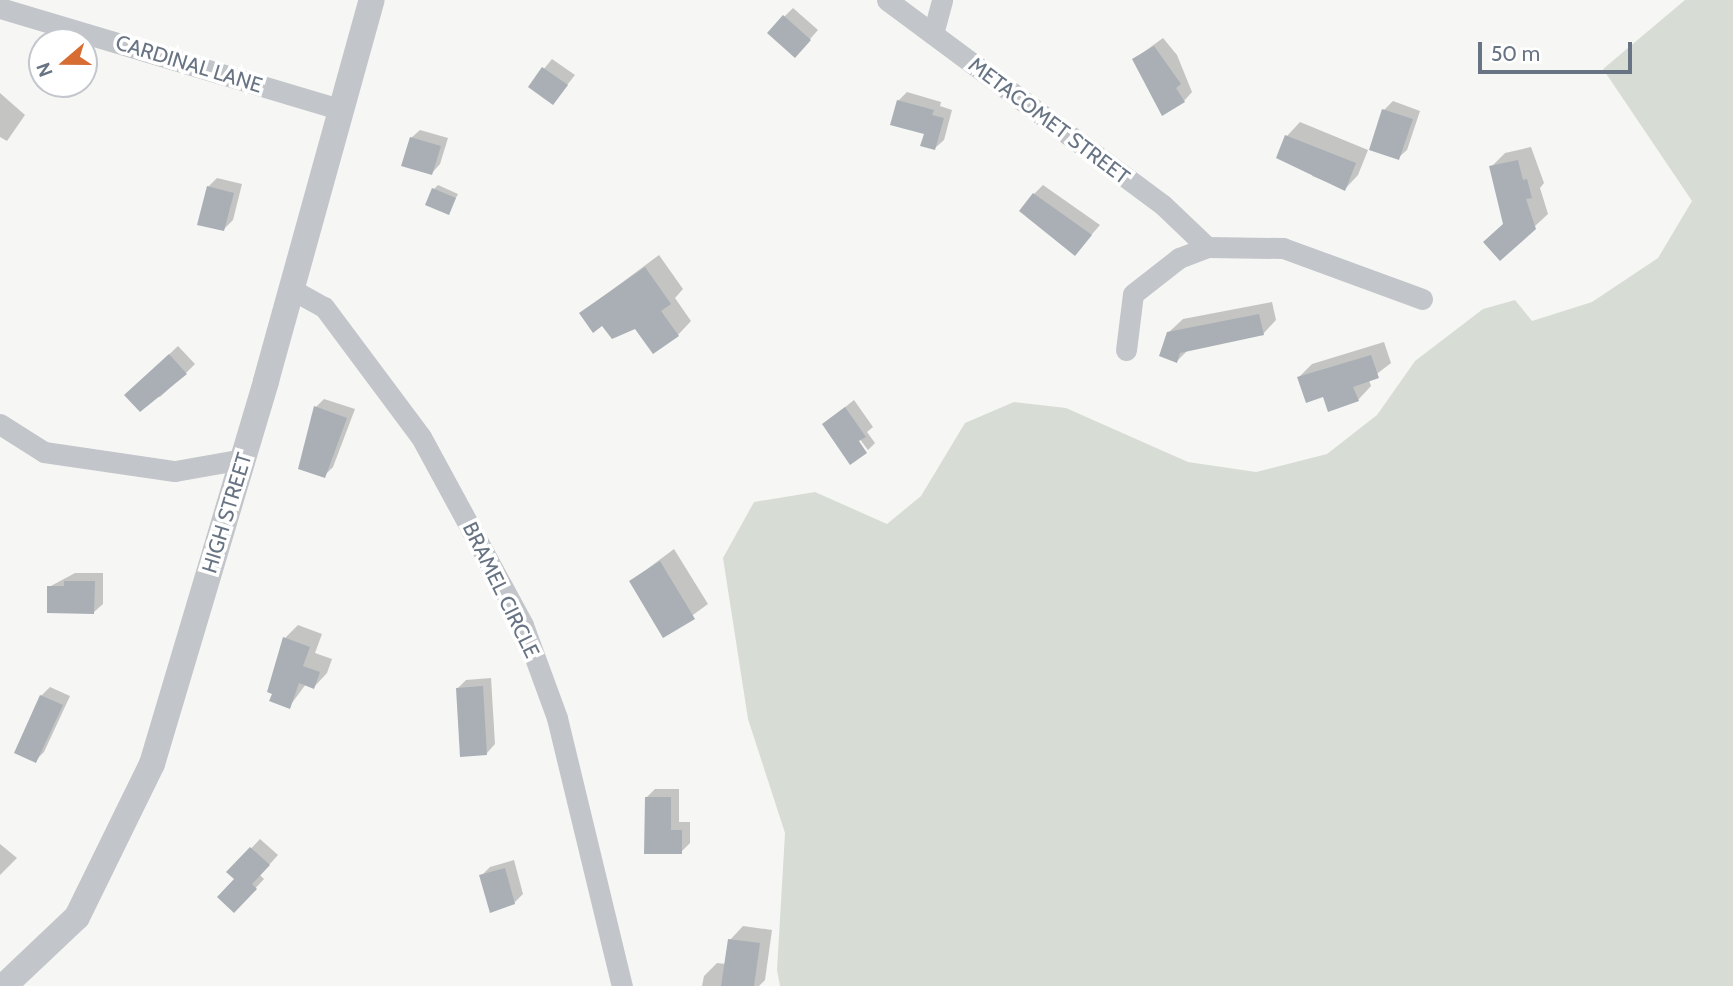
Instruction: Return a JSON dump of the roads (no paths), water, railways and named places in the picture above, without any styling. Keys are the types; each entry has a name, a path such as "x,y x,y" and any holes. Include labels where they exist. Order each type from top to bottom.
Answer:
{"street":[{"name":"HIGH STREET","path":"4,986 77,917 125,824 152,764 243,459 339,109 372,0"},
{"name":"METACOMET STREET","path":"887,0 1163,205 1207,247"},
{"path":"933,34 942,0"},
{"name":"CARDINAL LANE","path":"0,8 339,109"},
{"path":"1126,350 1133,294 1179,258 1207,247 1283,248 1422,299"},
{"name":"BRAMEL CIRCLE","path":"291,289 324,307 421,437 523,625 557,718 622,986"},
{"path":"0,424 44,452 175,471 243,459"}]}
